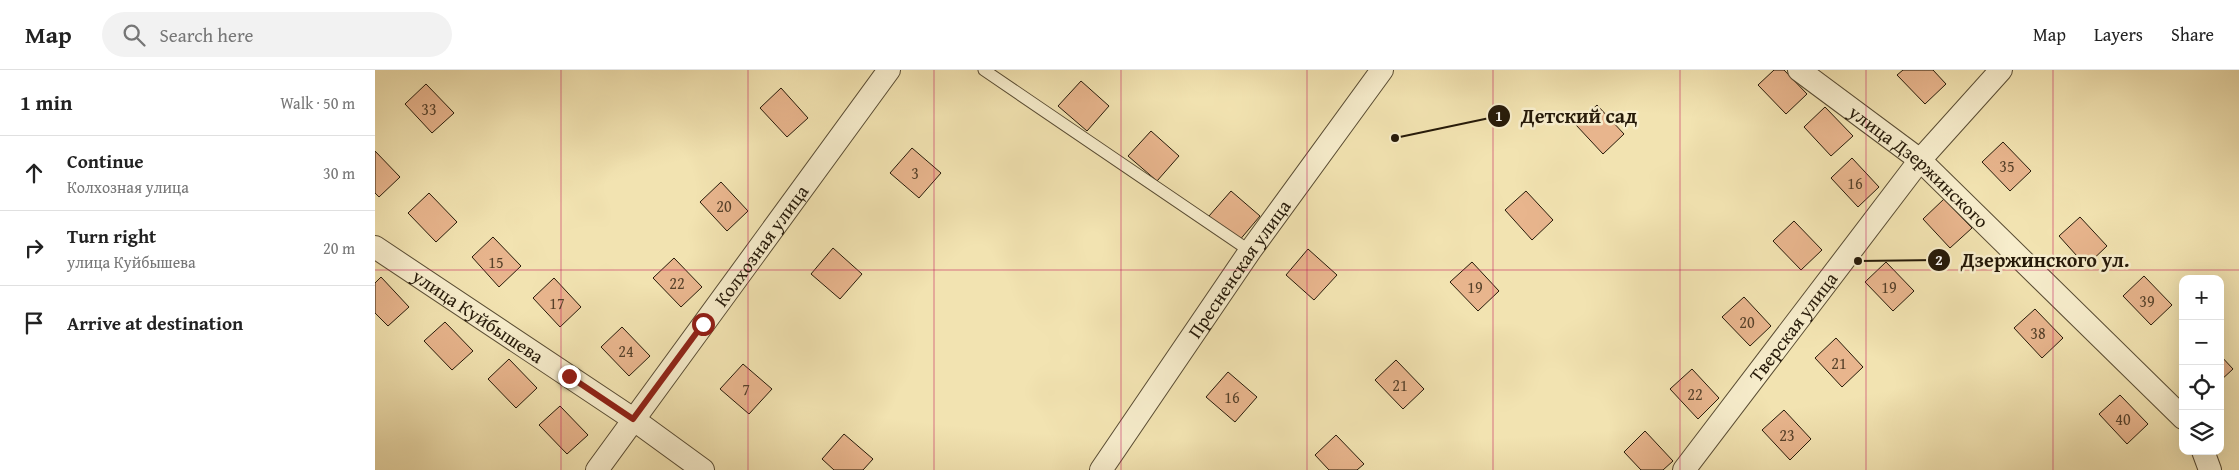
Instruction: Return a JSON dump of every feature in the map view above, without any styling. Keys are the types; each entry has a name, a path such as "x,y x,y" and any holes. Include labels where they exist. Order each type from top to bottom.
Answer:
{"street":[{"name":"Колхозная улица","path":"597,470 889,70"},
{"name":"Пресненская улица","path":"1101,470 1250,251 1382,70"},
{"name":"улица Дзержинского","path":"1799,70 1920,160 2179,414"},
{"name":"Тверская улица","path":"1684,470 1920,160 2001,70"},
{"name":"улица Куйбышева","path":"375,247 633,419 703,470"},
{"path":"2204,455 2210,470"}],"lane":[{"path":"984,70 1250,251"}],"building":[{"path":"1774,70 1784,70 1807,94 1786,114 1758,85"},
{"path":"1903,70 1933,70 1946,84 1925,104 1897,75"},
{"path":"1081,81 1109,106 1087,131 1058,106"},
{"path":"426,84 454,113 432,133 405,104"},
{"path":"781,88 808,118 787,137 760,108"},
{"path":"1597,105 1624,134 1603,154 1576,125"},
{"path":"1825,107 1853,136 1831,156 1804,127"},
{"path":"1151,131 1179,156 1157,181 1128,156"},
{"path":"2003,142 2031,171 2010,191 1982,162"},
{"path":"912,148 941,173 919,198 890,173"},
{"path":"375,151 400,177 379,197 375,193"},
{"path":"1852,158 1879,187 1858,207 1831,178"},
{"path":"721,182 748,211 727,231 700,202"},
{"path":"1231,191 1260,216 1238,242 1209,216"},
{"path":"1526,191 1553,220 1532,240 1505,210"},
{"path":"429,193 457,222 436,242 408,213"},
{"path":"1944,199 1972,228 1950,248 1923,219"},
{"path":"2080,217 2107,246 2086,266 2059,236"},
{"path":"1794,221 1822,250 1801,270 1773,241"},
{"path":"493,237 521,266 499,287 472,257"},
{"path":"833,248 862,274 840,299 811,274"},
{"path":"1308,249 1337,275 1314,300 1286,275"},
{"path":"674,258 702,287 681,307 653,278"},
{"path":"1472,262 1499,291 1478,311 1450,282"},
{"path":"1886,262 1914,291 1893,311 1865,282"},
{"path":"2144,276 2172,305 2151,325 2123,296"},
{"path":"381,277 409,307 388,326 375,313 375,283"},
{"path":"554,278 581,307 560,327 533,298"},
{"path":"1744,297 1771,326 1750,346 1722,317"},
{"path":"2035,309 2063,338 2042,358 2014,328"},
{"path":"445,322 473,351 452,370 424,341"},
{"path":"622,327 650,356 629,376 601,347"},
{"path":"1836,338 1863,367 1842,387 1815,358"},
{"path":"509,359 537,388 516,408 488,379"},
{"path":"2224,359 2233,369 2224,377"},
{"path":"1396,360 1424,389 1403,409 1375,380"},
{"path":"743,364 772,389 749,414 720,389"},
{"path":"1692,369 1719,398 1698,419 1670,389"},
{"path":"1228,372 1257,397 1235,422 1206,397"},
{"path":"2120,395 2148,424 2127,444 2099,414"},
{"path":"560,406 588,435 567,454 539,425"},
{"path":"1784,410 1811,439 1790,460 1762,430"},
{"path":"1645,431 1673,461 1663,470 1641,470 1624,452"},
{"path":"844,434 873,459 863,470 834,470 822,459"},
{"path":"1336,435 1364,464 1357,470 1329,470 1315,455"}],"place":[{"name":"Детский сад","path":"1395,138"},
{"name":"Дзержинского ул.","path":"1858,261"}],"route":[{"path":"569,376 633,419 703,324"}]}
